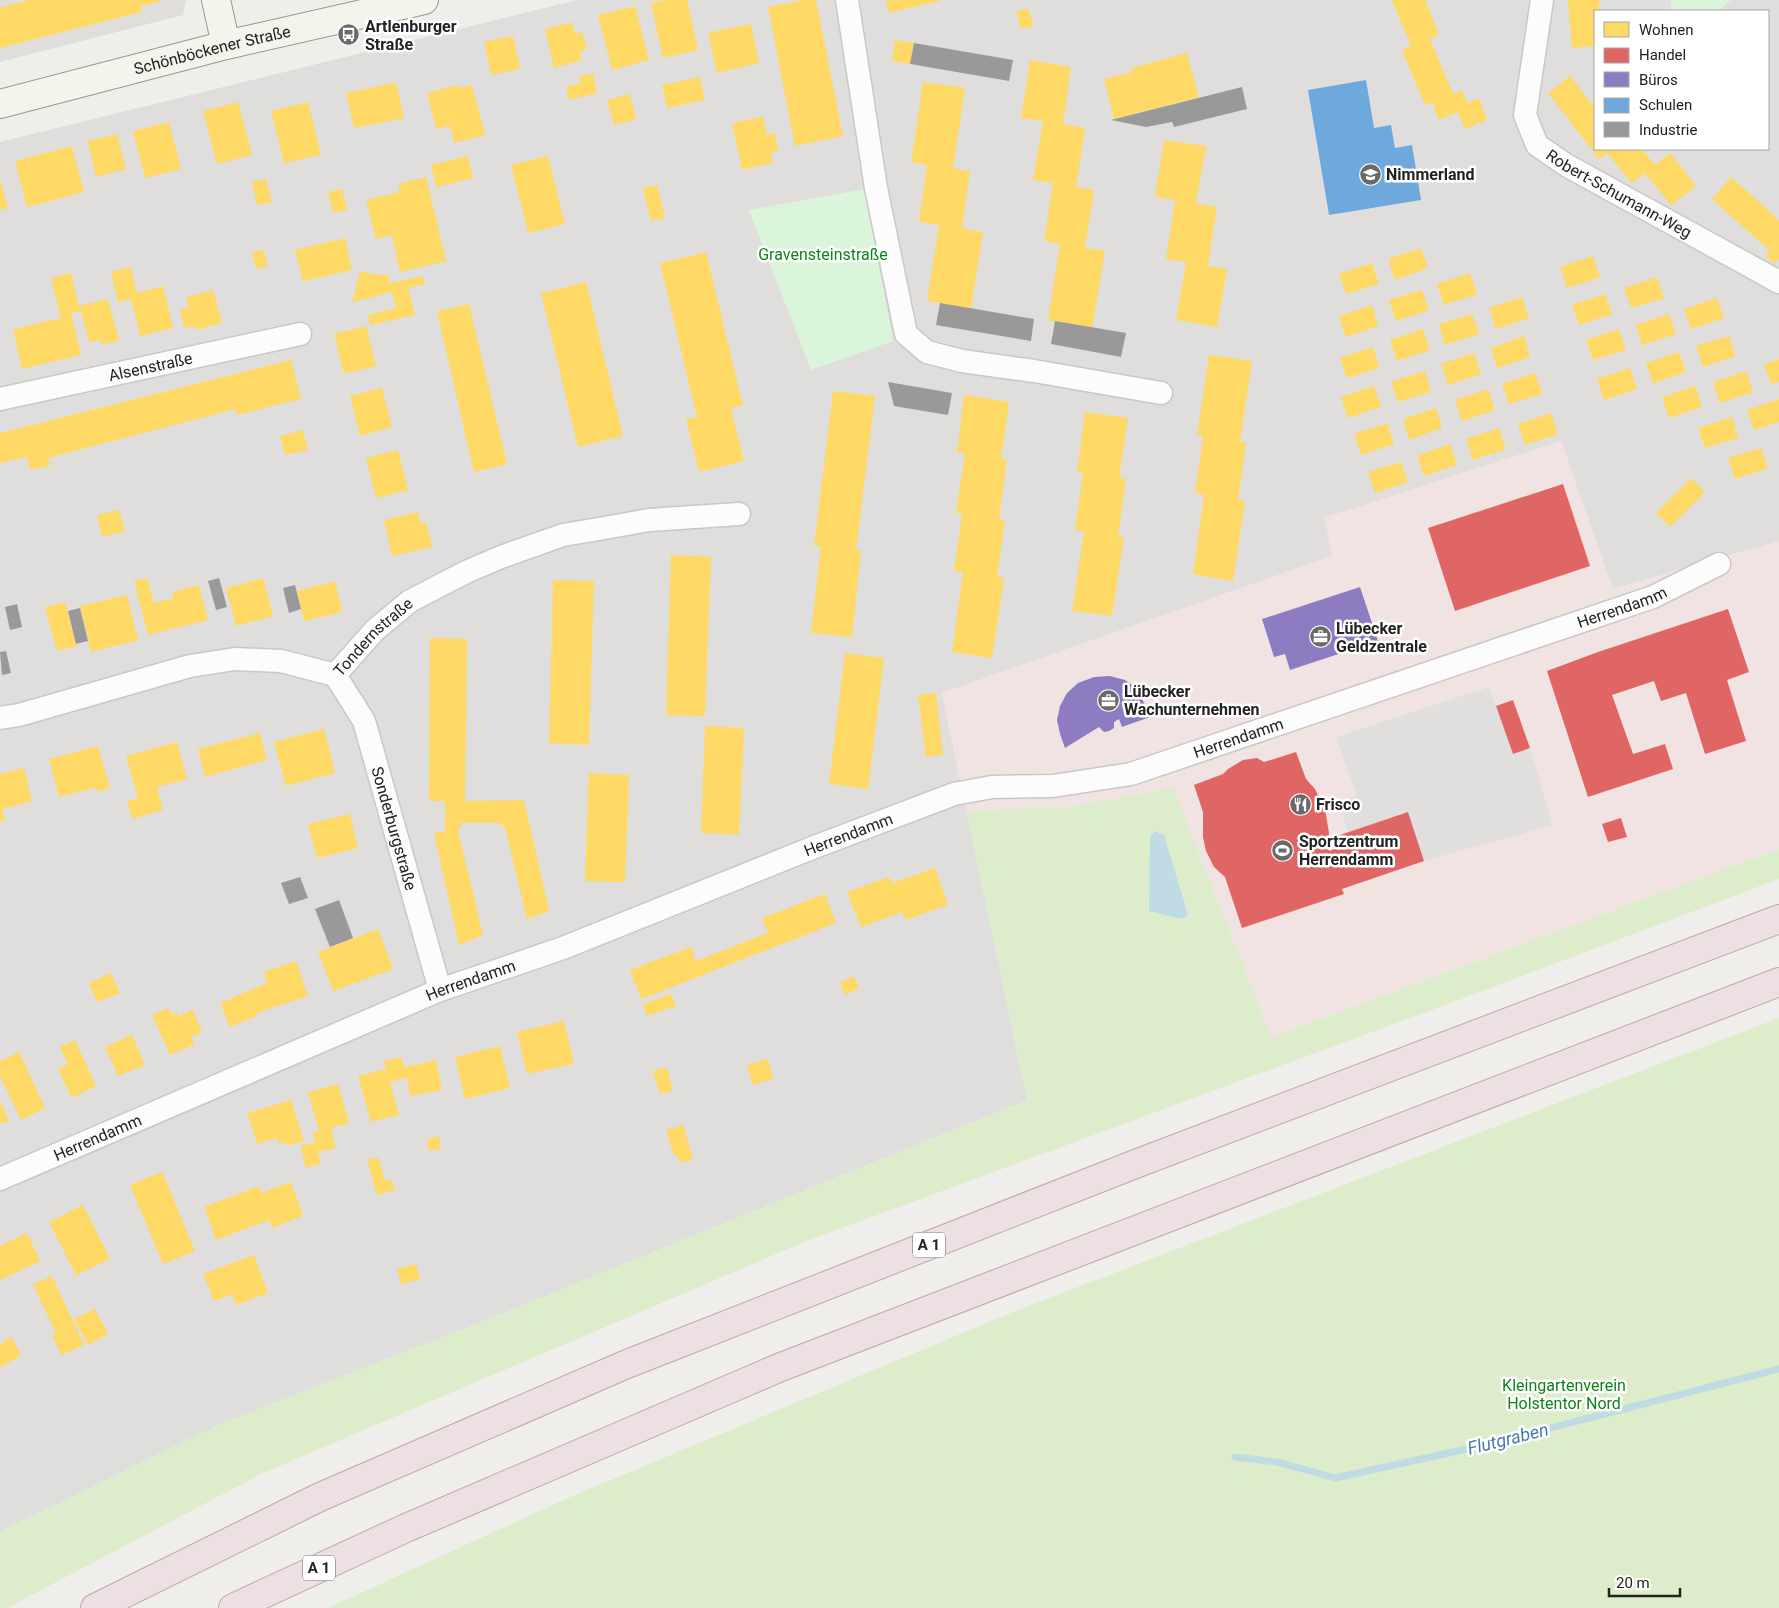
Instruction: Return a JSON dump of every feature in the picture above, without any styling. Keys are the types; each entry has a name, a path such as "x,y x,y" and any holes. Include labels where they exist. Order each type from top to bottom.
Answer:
{"highway":[{"name":"A 1","path":"95,1608 320,1497 627,1364 1147,1159 1779,919"},
{"name":"A 1","path":"233,1608 406,1528 781,1368 1779,982"},
{"path":"264,1608 406,1528"}],"main road":[{"path":"216,0 226,45"},
{"name":"Schönböckener Straße","path":"0,104 226,45 424,0"}],"street":[{"path":"847,0 876,188 906,334 928,352 962,361 1034,371 1161,393"},
{"name":"Robert-Schumann-Weg","path":"1542,0 1525,114 1537,145 1566,165 1779,282"},
{"name":"Alsenstraße","path":"0,399 300,334"},
{"name":"Tondernstraße","path":"0,718 18,715 190,666 235,659 281,661 334,675 375,630 410,601 466,572 501,557 564,535 649,520 739,514"},
{"name":"Herrendamm","path":"0,1179 440,990 563,948 812,848 954,794 992,787 1053,786 1131,774 1653,596 1719,564"},
{"name":"Sonderburgstraße","path":"334,675 364,721 440,990"}],"shaded area":[{"path":"0,0 186,0 183,15 0,62"},
{"path":"577,0 1779,0 1779,541 1613,589 1561,442 1324,518 1333,556 942,693 1027,1100 489,1319 216,1426 0,1532 0,142"},
{"path":"1561,441 1613,589 1779,541 1779,849 1270,1037 1173,787 1075,806 967,812 942,693 1332,556 1324,518"},
{"path":"1489,687 1513,754 1530,748 1553,825 1424,861 1408,812 1348,832 1339,803 1357,795 1336,737"}],"green space":[{"path":"1671,0 1731,0 1720,10 1671,10"},
{"name":"Gravensteinstraße","path":"865,189 893,341 811,370 749,210"},
{"path":"1173,787 1271,1037 1779,849 1779,879 1448,1004 804,1242 261,1474 7,1608 0,1608 0,1532 216,1426 489,1319 1027,1100 967,812 1075,806"},
{"name":"Kleingartenverein Holstentor Nord","path":"1779,1018 1779,1608 328,1608 570,1497 1013,1312"}],"water":[{"path":"1155,831 1164,835 1188,915 1182,919 1149,911 1150,837"}],"building: Wohnen":[{"path":"30,0 162,1 141,6 142,12 0,48 0,7"},
{"path":"666,0 687,0 698,50 663,58 651,3"},
{"path":"803,0 816,0 843,136 795,146 768,7"},
{"path":"886,0 940,0 940,1 889,13"},
{"path":"1392,0 1425,0 1439,34 1430,39 1453,94 1462,90 1467,103 1479,98 1487,120 1465,129 1458,112 1439,120 1432,102 1425,105 1402,50 1411,46"},
{"path":"1568,0 1599,0 1600,10 1594,10 1594,46 1572,48"},
{"path":"635,6 649,60 612,70 598,15"},
{"path":"1028,8 1034,26 1021,29 1016,12"},
{"path":"572,22 575,34 582,32 587,49 580,51 582,60 554,68 545,29"},
{"path":"751,24 759,63 717,73 708,33"},
{"path":"513,36 520,69 491,75 484,42"},
{"path":"895,40 914,43 910,64 892,61"},
{"path":"1187,53 1199,97 1114,119 1104,79 1132,72 1131,68"},
{"path":"1030,60 1071,67 1063,124 1085,128 1076,187 1094,190 1085,248 1105,251 1092,328 1048,320 1060,244 1044,241 1053,183 1033,180 1043,121 1021,118"},
{"path":"593,73 597,93 569,100 566,87 581,83 579,76"},
{"path":"1570,76 1594,107 1594,150 1643,150 1655,165 1670,153 1696,186 1671,205 1645,173 1632,183 1607,153 1599,159 1548,93"},
{"path":"700,77 705,100 667,108 662,85"},
{"path":"396,82 404,118 354,128 346,93"},
{"path":"923,82 965,88 953,168 970,171 962,228 983,232 971,309 927,301 939,225 919,222 927,165 911,162"},
{"path":"458,85 459,88 472,85 485,135 454,143 450,126 436,129 427,93"},
{"path":"630,94 636,119 614,125 607,100"},
{"path":"238,102 252,155 217,164 203,111"},
{"path":"308,102 321,155 284,163 271,111"},
{"path":"763,117 767,135 775,133 778,151 771,152 773,163 742,170 732,123"},
{"path":"169,122 181,169 145,178 133,131"},
{"path":"117,134 126,169 96,177 88,141"},
{"path":"1164,140 1206,146 1196,203 1217,207 1208,266 1227,269 1217,327 1176,320 1186,262 1166,259 1175,200 1155,197"},
{"path":"72,146 84,192 27,207 15,161"},
{"path":"468,156 473,178 436,187 431,165"},
{"path":"548,156 565,224 528,233 511,165"},
{"path":"426,177 446,261 400,272 392,235 376,239 366,200 400,192 398,184"},
{"path":"1731,177 1779,220 1779,259 1776,264 1765,256 1770,251 1712,199"},
{"path":"0,178 8,208 0,210"},
{"path":"266,179 272,202 257,205 252,182"},
{"path":"657,185 665,218 651,221 643,188"},
{"path":"342,189 347,210 333,213 328,192"},
{"path":"345,238 352,270 303,281 295,250"},
{"path":"1421,248 1428,268 1395,280 1388,259"},
{"path":"264,250 268,266 256,269 252,252"},
{"path":"706,252 743,406 731,408 744,461 699,472 686,419 697,417 660,263"},
{"path":"1593,256 1600,277 1567,288 1560,267"},
{"path":"1372,263 1379,284 1346,294 1339,274"},
{"path":"131,267 137,293 163,286 173,328 140,336 131,299 118,302 111,272"},
{"path":"360,271 378,275 387,274 390,283 422,276 425,284 408,288 415,315 370,325 368,315 396,308 392,292 352,302"},
{"path":"71,273 79,306 108,299 119,340 102,345 100,340 89,343 81,311 71,313 81,355 22,369 13,329 61,318 51,278"},
{"path":"1470,273 1477,294 1444,305 1437,284"},
{"path":"1657,277 1664,298 1631,308 1624,288"},
{"path":"586,282 623,436 578,447 541,293"},
{"path":"213,290 222,323 195,330 194,326 184,328 180,309 189,307 186,297"},
{"path":"1422,290 1429,310 1396,321 1389,300"},
{"path":"1605,294 1612,314 1579,325 1572,305"},
{"path":"1522,297 1529,318 1496,329 1489,308"},
{"path":"1717,298 1724,318 1691,329 1684,309"},
{"path":"469,304 507,464 474,472 437,311"},
{"path":"1372,305 1378,326 1346,337 1339,316"},
{"path":"1472,314 1479,334 1445,345 1439,324"},
{"path":"1669,314 1676,334 1642,345 1636,325"},
{"path":"366,326 376,366 344,374 334,334"},
{"path":"1423,329 1430,350 1397,361 1390,340"},
{"path":"1619,329 1626,350 1593,360 1586,340"},
{"path":"1524,336 1530,357 1497,368 1491,348"},
{"path":"1729,336 1735,356 1703,367 1696,346"},
{"path":"1373,347 1379,368 1347,378 1340,358"},
{"path":"1679,352 1686,372 1653,383 1646,363"},
{"path":"1474,353 1481,374 1448,385 1441,364"},
{"path":"1209,355 1252,361 1240,442 1246,443 1238,500 1245,501 1233,581 1193,574 1204,495 1195,493 1203,436 1197,435"},
{"path":"1779,359 1779,382 1771,384 1764,364"},
{"path":"291,360 301,399 237,415 235,409 48,458 50,466 30,470 27,457 0,463 0,433"},
{"path":"1630,368 1637,389 1604,400 1597,379"},
{"path":"1425,371 1431,392 1398,402 1391,382"},
{"path":"1746,371 1753,392 1720,403 1713,382"},
{"path":"1535,373 1542,394 1509,404 1502,384"},
{"path":"1374,386 1381,407 1348,418 1341,397"},
{"path":"1695,386 1702,407 1669,418 1662,397"},
{"path":"382,388 392,427 360,436 350,396"},
{"path":"1488,389 1495,410 1462,421 1455,400"},
{"path":"833,391 875,396 856,550 861,551 852,637 811,633 821,546 814,546"},
{"path":"964,395 1009,402 1001,459 1007,459 999,519 1005,520 997,577 1004,578 992,658 952,652 963,572 954,571 962,514 956,513 965,453 957,453"},
{"path":"1779,399 1779,422 1754,430 1747,410"},
{"path":"1436,408 1442,428 1409,440 1403,419"},
{"path":"1085,412 1128,418 1119,478 1126,479 1118,536 1124,537 1112,616 1072,611 1084,531 1075,530 1083,473 1077,472"},
{"path":"1551,413 1558,434 1525,445 1518,424"},
{"path":"1732,417 1738,438 1705,448 1698,428"},
{"path":"1387,423 1394,444 1361,455 1354,434"},
{"path":"1499,428 1506,449 1473,460 1466,439"},
{"path":"303,430 308,450 285,455 280,436"},
{"path":"1450,444 1457,465 1424,476 1417,456"},
{"path":"1761,448 1768,468 1735,479 1728,458"},
{"path":"398,450 408,490 376,498 366,458"},
{"path":"1401,462 1408,482 1375,493 1368,472"},
{"path":"1691,478 1705,492 1670,527 1656,513"},
{"path":"119,510 125,531 102,537 97,515"},
{"path":"418,512 420,523 426,522 432,547 392,556 384,520"},
{"path":"671,555 711,557 705,716 666,715"},
{"path":"147,578 154,603 174,598 172,592 199,585 208,620 148,635 134,581"},
{"path":"263,578 273,616 236,626 226,588"},
{"path":"553,580 594,581 589,745 549,743"},
{"path":"335,581 342,612 304,621 297,591"},
{"path":"127,595 138,640 91,652 80,606"},
{"path":"65,602 77,646 57,651 45,607"},
{"path":"430,638 467,639 465,801 524,800 549,911 527,919 505,827 499,823 462,823 458,831 483,935 459,945 434,833 445,831 445,801 429,801"},
{"path":"845,653 884,658 868,789 829,784"},
{"path":"936,693 943,755 926,757 918,695"},
{"path":"705,726 744,728 739,835 701,833"},
{"path":"324,729 335,773 286,786 274,742"},
{"path":"260,733 267,760 205,777 198,749"},
{"path":"177,742 187,779 157,787 163,810 132,819 127,801 138,798 126,756"},
{"path":"98,746 110,788 97,792 96,788 59,797 49,759"},
{"path":"24,768 32,801 2,809 5,820 0,822 0,774"},
{"path":"589,773 629,775 625,882 585,881"},
{"path":"350,814 358,848 317,858 308,824"},
{"path":"935,868 948,905 905,920 902,912 861,927 847,892 889,877 892,883"},
{"path":"825,894 836,923 641,999 630,970 691,947 696,961 768,933 762,918"},
{"path":"378,929 393,969 333,991 318,952"},
{"path":"296,961 308,996 265,1010 256,1014 257,1016 230,1027 220,1003 267,983 264,972"},
{"path":"111,973 120,993 97,1002 89,983"},
{"path":"854,976 859,988 845,995 840,983"},
{"path":"671,994 676,1006 647,1016 643,1004"},
{"path":"168,1008 172,1015 177,1012 178,1016 193,1010 202,1032 191,1037 195,1044 170,1055 152,1015"},
{"path":"564,1021 574,1064 527,1074 517,1032"},
{"path":"132,1035 145,1065 118,1076 105,1047"},
{"path":"75,1040 96,1086 72,1098 58,1069 68,1064 60,1047"},
{"path":"500,1046 510,1088 465,1099 455,1057"},
{"path":"19,1052 45,1108 21,1120 0,1076 0,1061"},
{"path":"401,1057 404,1067 436,1060 442,1090 410,1096 407,1078 390,1082 399,1115 371,1122 358,1076 386,1069 384,1061"},
{"path":"767,1059 774,1078 753,1085 747,1065"},
{"path":"666,1067 673,1090 660,1094 653,1071"},
{"path":"338,1084 349,1123 331,1128 336,1148 318,1152 321,1163 306,1168 300,1146 315,1142 313,1132 319,1131 308,1092"},
{"path":"291,1100 304,1141 287,1146 286,1142 279,1144 278,1138 257,1144 247,1113"},
{"path":"0,1101 9,1121 0,1124"},
{"path":"683,1125 693,1159 680,1163 677,1155 674,1156 666,1130"},
{"path":"439,1136 441,1149 429,1151 427,1139"},
{"path":"378,1157 385,1181 392,1180 395,1190 377,1195 367,1160"},
{"path":"162,1172 195,1251 163,1264 130,1185"},
{"path":"291,1182 303,1216 272,1228 269,1220 216,1240 204,1207 259,1186 261,1193"},
{"path":"83,1205 110,1259 76,1275 49,1222"},
{"path":"27,1233 40,1261 0,1280 0,1246"},
{"path":"254,1255 268,1293 236,1305 232,1294 214,1301 203,1274"},
{"path":"416,1264 420,1279 401,1284 397,1269"},
{"path":"52,1276 84,1345 61,1355 52,1335 56,1334 33,1284"},
{"path":"95,1309 108,1334 88,1345 74,1319"},
{"path":"12,1337 21,1356 0,1367 0,1344"}],"building: Handel":[{"path":"1563,484 1590,566 1455,611 1428,528"},
{"path":"1728,609 1749,672 1727,680 1746,741 1705,754 1686,693 1661,701 1654,681 1612,695 1633,754 1665,744 1673,769 1588,797 1547,671"},
{"path":"1513,700 1530,748 1513,754 1496,706"},
{"path":"1296,752 1306,779 1315,789 1325,809 1329,833 1327,845 1329,851 1341,847 1337,836 1408,812 1424,861 1342,889 1344,894 1242,928 1225,877 1214,867 1206,851 1203,837 1203,812 1194,785 1223,774 1243,760 1257,758 1264,762"},
{"path":"1621,818 1627,837 1608,842 1602,824"}],"building: Büros":[{"path":"1360,587 1378,641 1290,670 1285,654 1274,657 1262,619"},
{"path":"1110,676 1125,680 1138,689 1150,717 1122,727 1119,719 1114,722 1114,728 1109,731 1104,732 1099,727 1065,748 1057,720 1060,706 1067,693 1078,683 1094,677"}],"building: Schulen":[{"name":"Nimmerland","path":"1366,80 1374,128 1391,125 1395,148 1412,145 1421,200 1329,215 1308,90"}],"building: Industrie":[{"path":"914,43 1013,60 1009,81 910,64"},
{"path":"1242,87 1247,109 1174,127 1172,122 1146,127 1111,120"},
{"path":"940,303 1034,319 1031,341 936,325"},
{"path":"1055,321 1126,333 1121,357 1051,344"},
{"path":"888,382 952,393 948,415 894,406"},
{"path":"219,578 227,607 216,610 208,581"},
{"path":"295,585 301,609 289,613 283,588"},
{"path":"17,604 22,627 10,630 5,607"},
{"path":"80,608 88,641 76,644 68,611"},
{"path":"6,651 11,673 2,675 0,652"},
{"path":"300,877 308,898 289,904 281,883"},
{"path":"339,900 353,938 330,947 315,909"}],"waterway":[{"name":"Flutgraben","path":"1235,1457 1277,1462 1335,1478 1485,1445 1779,1369"}],"place":[{"name":"Artlenburger Straße","path":"349,35"},
{"name":"Nimmerland","path":"1370,174"},
{"name":"Lübecker Geldzentrale","path":"1320,637"},
{"name":"Lübecker Wachunternehmen","path":"1108,700"},
{"name":"Frisco","path":"1300,804"},
{"name":"Sportzentrum Herrendamm","path":"1283,850"}]}
